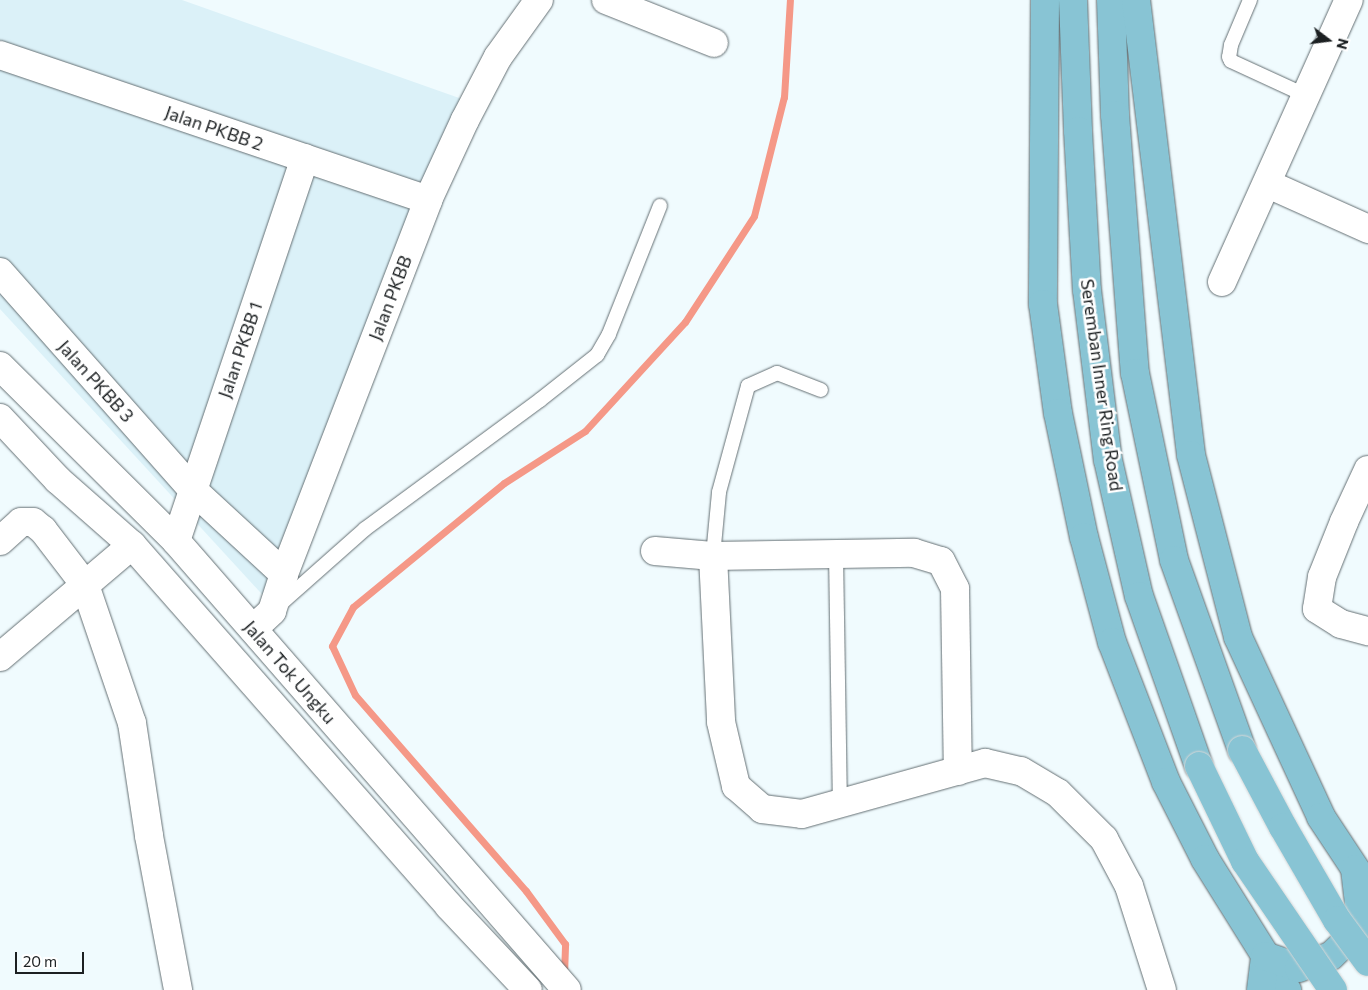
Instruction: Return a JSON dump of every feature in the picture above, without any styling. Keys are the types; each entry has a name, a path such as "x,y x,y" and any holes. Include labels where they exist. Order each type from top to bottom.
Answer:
{"main road":[{"path":"1045,0 1043,304 1058,413 1084,537 1112,642 1166,782 1205,859 1287,990"},
{"name":"Seremban Inner Ring Road","path":"1073,0 1078,131 1088,290 1108,460 1139,596 1199,766 1245,861 1333,990"},
{"name":"Seremban Inner Ring Road","path":"1111,0 1115,115 1135,372 1174,560 1242,750 1283,827 1337,920 1368,962"},
{"path":"1136,0 1191,454 1238,637 1321,817 1362,878 1358,930 1331,956 1299,968 1265,956"},
{"path":"1261,990 1265,956"}],"street":[{"name":"Jalan PKBB","path":"263,620 284,574 428,200 465,120 498,58 539,0"},
{"path":"606,0 714,43"},
{"path":"1222,282 1268,184 1349,0"},
{"name":"Jalan PKBB 2","path":"0,55 428,200"},
{"name":"Jalan PKBB 1","path":"176,541 305,158"},
{"path":"1268,184 1368,229"},
{"name":"Jalan PKBB 3","path":"0,272 193,490 284,574"},
{"name":"Jalan Tok Ungku","path":"0,366 176,541 263,620 561,984"},
{"name":"Jalan Tok Ungku","path":"0,418 58,480 132,545 449,906 528,990"},
{"path":"1368,470 1344,522 1322,577 1317,609 1341,624 1368,631"},
{"path":"0,541 21,522 33,522 43,530 85,585 132,723 148,836 178,990"},
{"path":"0,657 132,545"},
{"path":"655,550 713,556 914,553 942,561 955,589 958,771"},
{"path":"713,556 720,722 736,786 762,809 802,814 984,763 1021,771 1058,794 1104,839 1129,886 1162,990"}],"lane":[{"path":"1250,0 1231,45 1229,57 1231,61 1306,96"},
{"path":"263,620 365,529 548,395 597,355 609,334 660,206"},
{"path":"713,556 720,492 748,386 778,373 822,390"},
{"path":"836,554 840,804"}],"shaded area":[{"path":"0,0 182,0 462,99 271,604 0,309"}],"waterway":[{"path":"564,975 565,944 526,891 355,695 332,646 353,607 504,483 585,431 685,322 754,216 784,97 790,0"}]}
